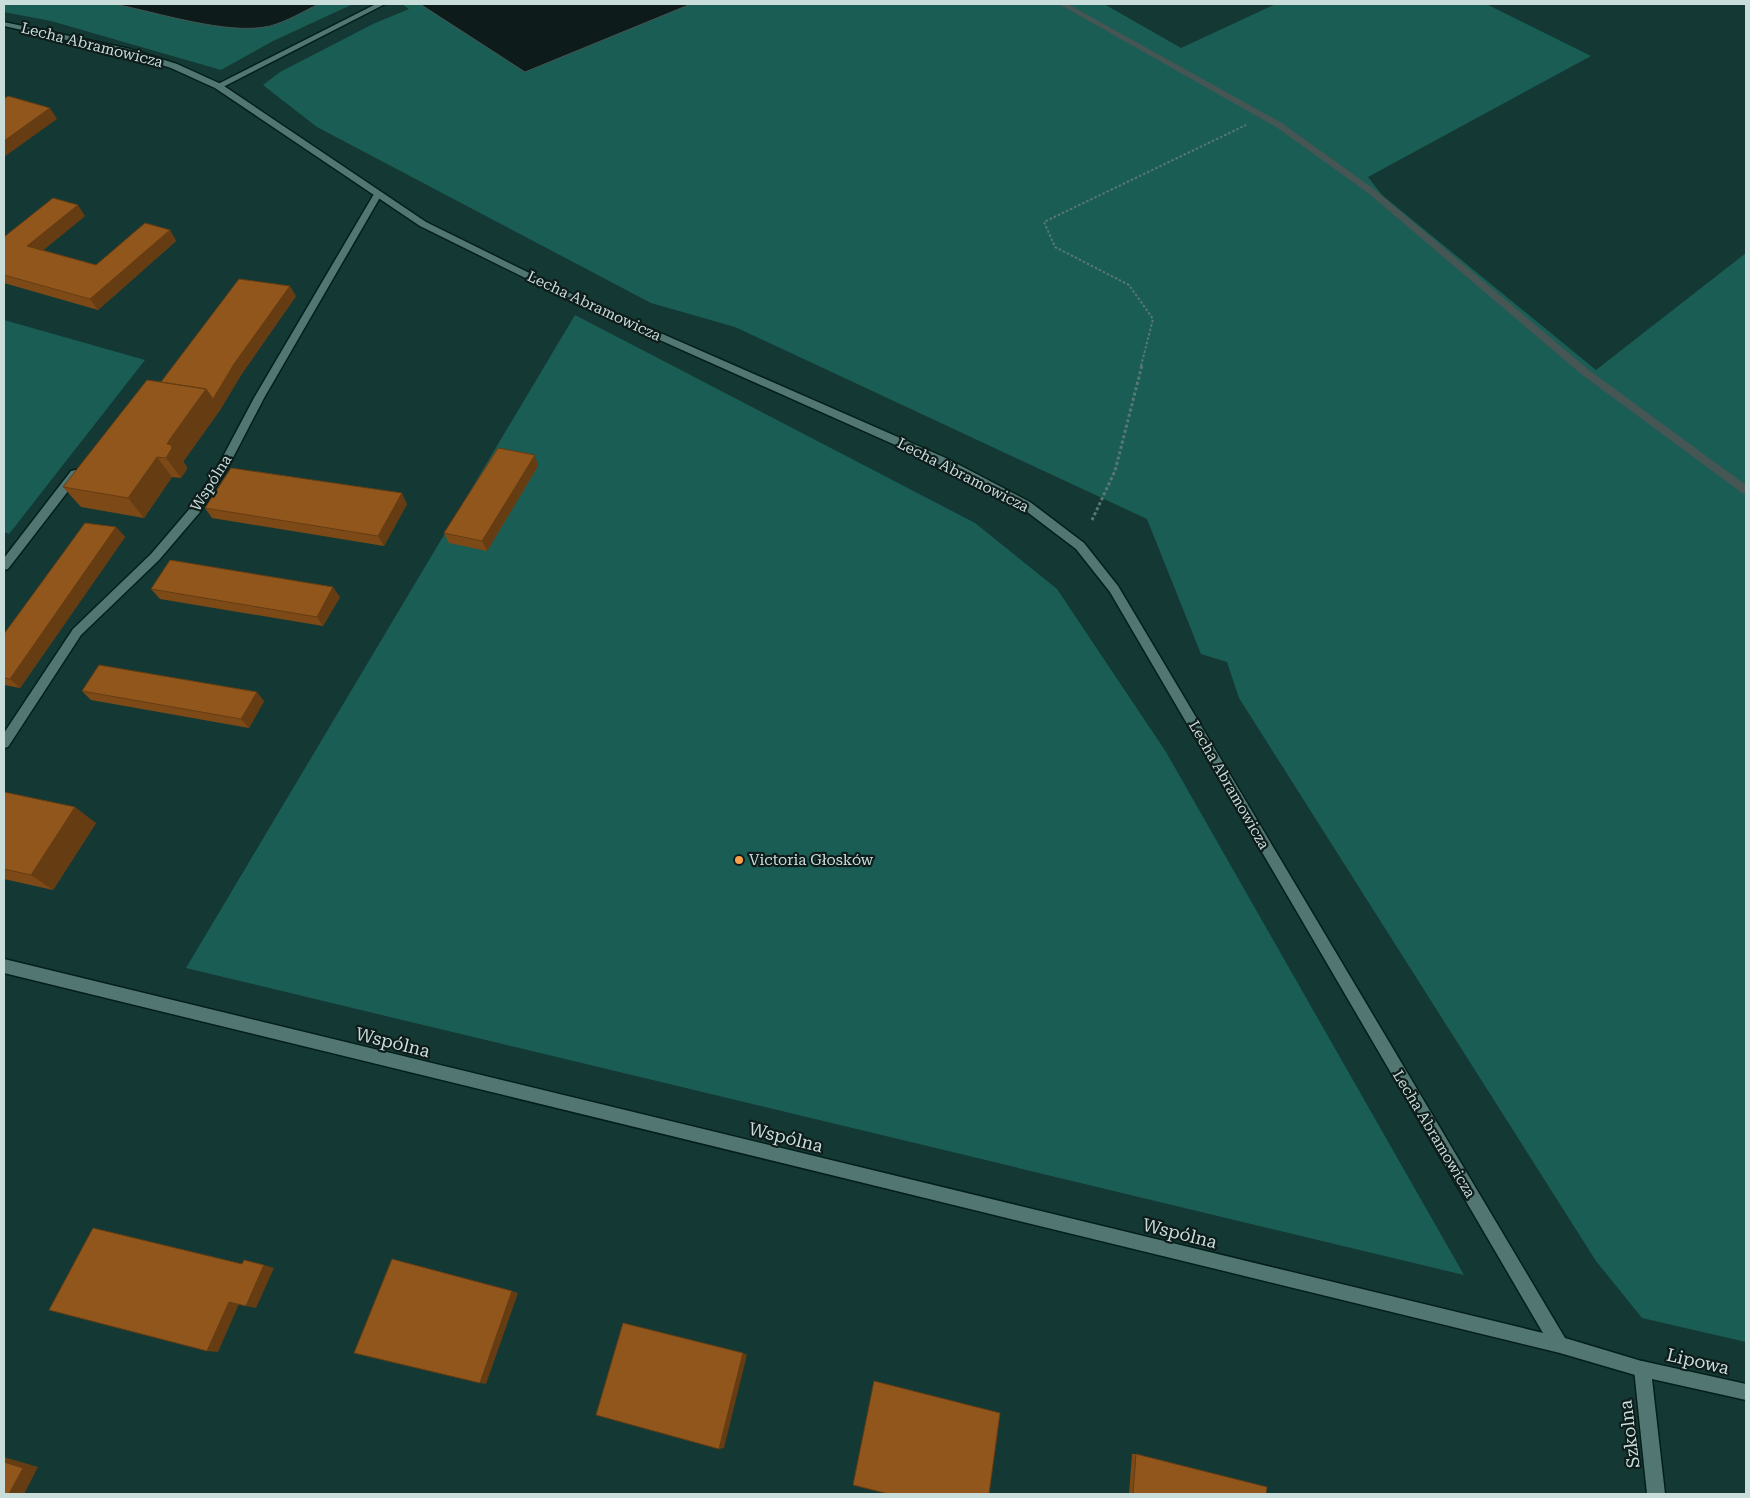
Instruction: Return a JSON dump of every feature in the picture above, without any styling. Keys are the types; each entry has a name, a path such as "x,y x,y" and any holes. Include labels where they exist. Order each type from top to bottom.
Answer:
{"street":[{"path":"218,86 381,4"},
{"name":"Lecha Abramowicza","path":"4,24 127,51 174,66 218,86 423,224 573,298 944,462 1026,505 1080,546 1114,589 1308,921 1560,1345"},
{"name":"Wspólna","path":"4,743 77,632 154,557 196,509 222,468 259,398 378,194"},
{"path":"4,566 82,465"},
{"name":"Wspólna","path":"4,966 1560,1345"},
{"path":"1560,1345 1642,1369"},
{"name":"Lipowa","path":"1642,1369 1746,1392"},
{"name":"Szkolna","path":"1642,1369 1656,1494"}],"path":[{"path":"1080,546 1115,471 1153,319 1129,285 1055,247 1044,222 1246,125"}],"green space":[{"path":"4,4 114,4 221,27 249,28 271,26 319,4 353,4 273,41 221,70 51,21 4,12"},
{"path":"402,4 421,4 525,72 691,4 1104,4 1181,48 1276,4 1486,4 1591,56 1368,177 1382,195 1596,370 1746,253 1746,1342 1642,1318 1596,1261 1239,698 1227,662 1201,654 1147,519 735,327 651,303 317,127 263,85 280,72 373,24 409,9"},
{"name":"Victoria Głosków","path":"575,315 975,523 1057,589 1166,752 1464,1275 186,968"},
{"path":"4,320 145,360 9,534 4,532"}],"shaded area":[{"path":"114,4 319,4 270,26 234,28 192,22"},
{"path":"420,4 691,4 525,72"}],"building":[{"path":"8,96 50,108 4,141 4,99"},
{"path":"53,198 78,205 27,246 96,265 145,223 170,230 90,299 4,275 4,237"},
{"path":"239,279 290,286 234,364 213,399 206,389 161,382"},
{"path":"147,380 206,389 167,444 171,445 172,448 166,458 157,457 128,498 63,487"},
{"path":"498,448 535,455 482,541 444,533"},
{"path":"231,468 402,493 378,536 205,508"},
{"path":"85,523 116,527 10,679 4,678 4,634"},
{"path":"170,560 333,587 317,617 151,589"},
{"path":"99,665 257,692 241,719 82,691"},
{"path":"4,792 75,807 31,875 4,869"},
{"path":"93,1228 242,1264 244,1260 264,1265 246,1306 229,1302 207,1351 49,1310"},
{"path":"392,1259 512,1291 480,1383 354,1353"},
{"path":"623,1323 743,1353 719,1449 596,1415"},
{"path":"874,1381 1000,1413 989,1494 889,1494 853,1485"},
{"path":"1136,1454 1267,1487 1266,1494 1133,1494"},
{"path":"4,1462 23,1468 9,1494 4,1494"}],"waterway":[{"path":"1063,4 1279,125 1371,191 1585,372 1746,490"}],"place":[{"name":"Victoria Głosków","path":"739,860"}]}
